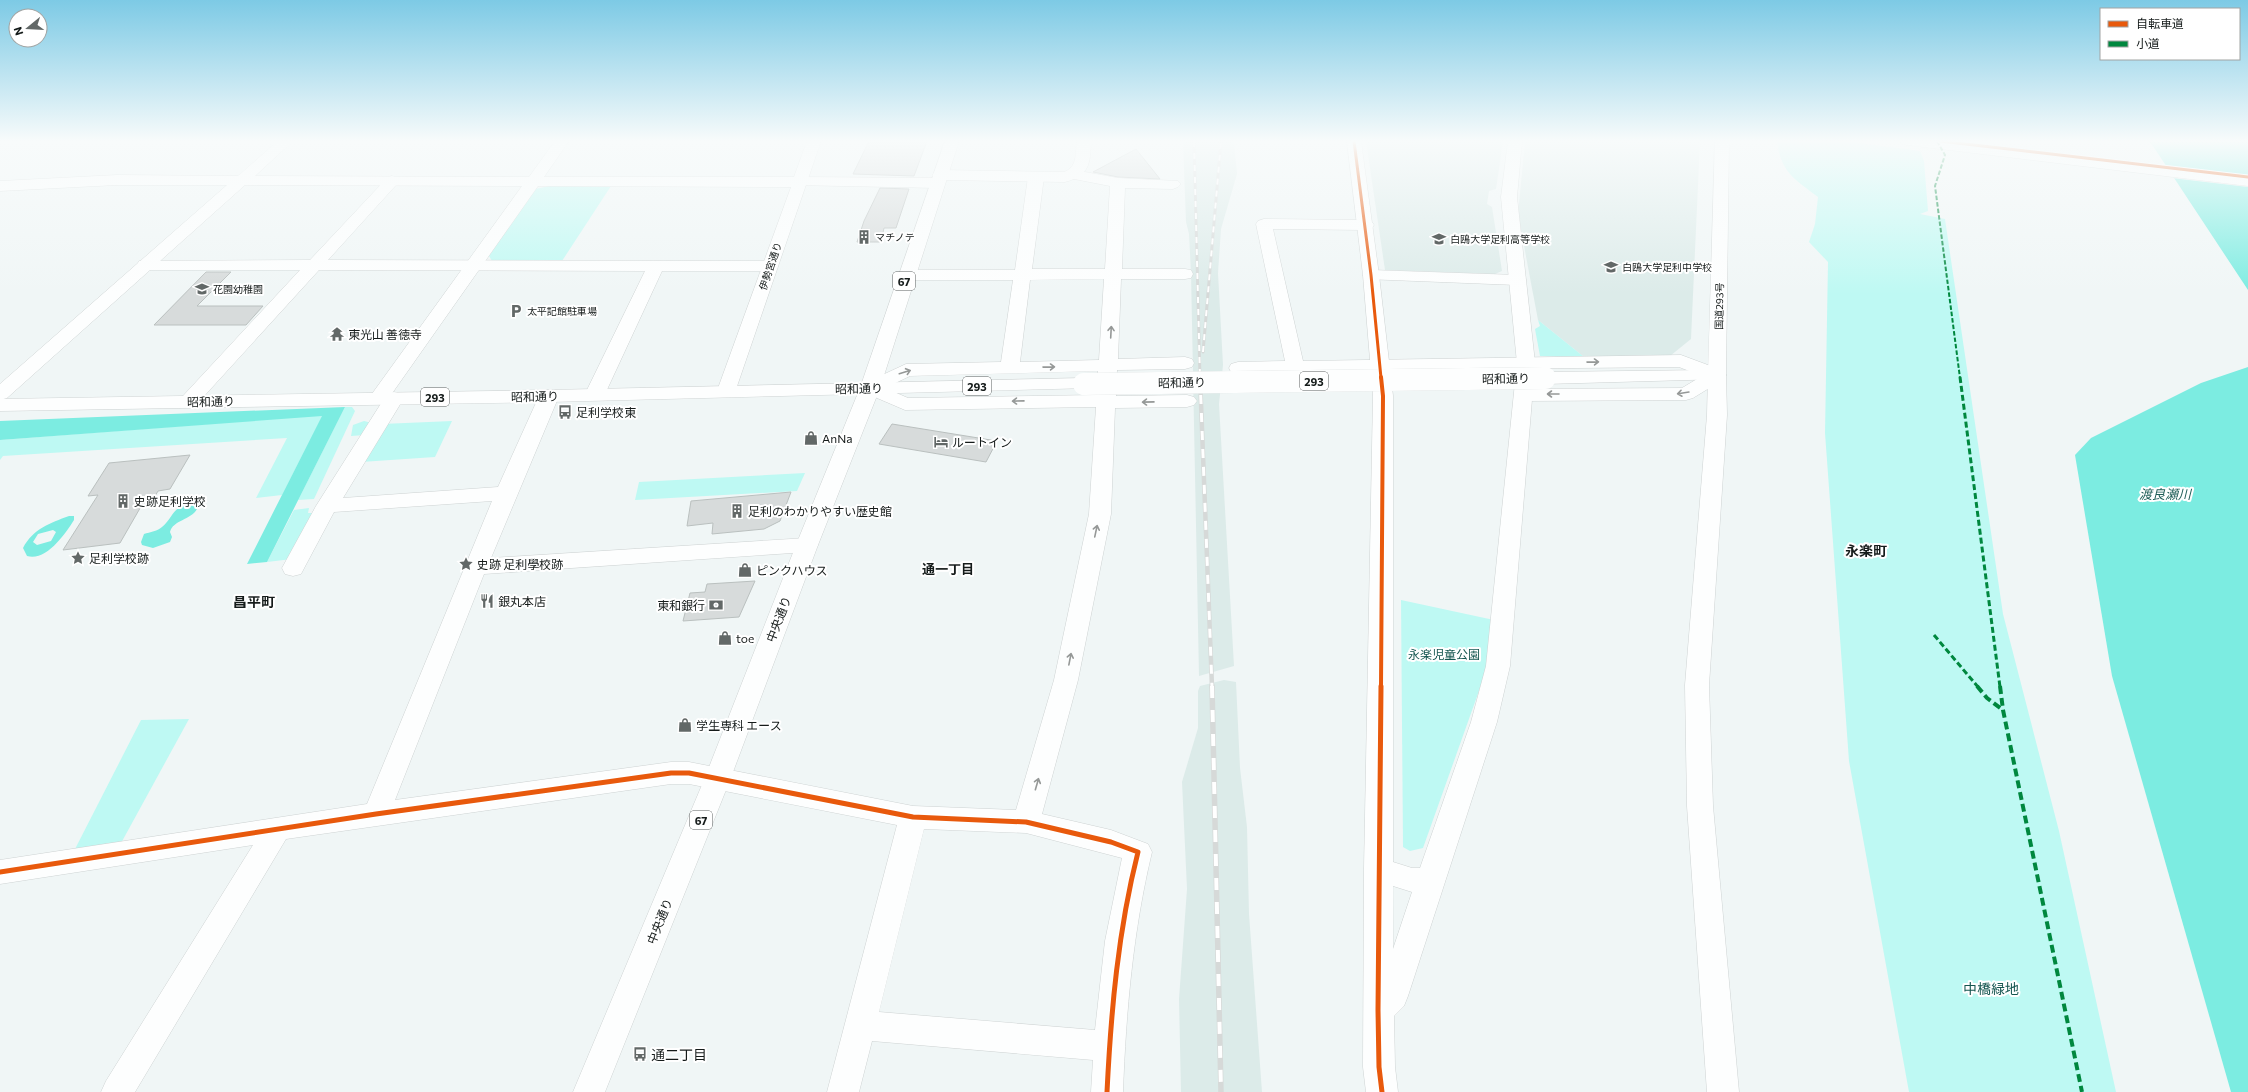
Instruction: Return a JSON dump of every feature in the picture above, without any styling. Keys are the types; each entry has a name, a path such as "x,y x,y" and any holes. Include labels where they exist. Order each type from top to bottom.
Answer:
{"main road":[{"path":"0,394 228,192"},
{"path":"189,402 382,192"},
{"path":"293,568 386,398 472,266 526,192"},
{"name":"伊勢宮通り","path":"727,391 796,192"},
{"name":"中央通り","path":"589,1092 718,780 807,545 870,388 935,192"},
{"path":"1010,367 1034,192"},
{"path":"1026,822 1066,680 1100,514 1110,366 1118,192"},
{"path":"1361,192 1372,275 1383,404 1378,869 1379,1067 1382,1092"},
{"path":"1378,1010 1394,996 1430,880 1484,722 1498,666 1526,363 1510,192"},
{"name":"国道293号","path":"1721,192 1717,415 1697,685 1700,806 1723,1092"},
{"path":"1295,365 1264,224 1366,225"},
{"path":"145,265 770,266"},
{"path":"595,394 656,266"},
{"path":"906,275 1114,273 1185,274"},
{"path":"1372,275 1517,280"},
{"path":"1238,368 1295,365 1681,361 1717,375"},
{"path":"870,388 906,370 1185,363"},
{"path":"1524,395 1686,394 1717,375"},
{"name":"昭和通り","path":"0,405 549,396 1084,384 1717,375"},
{"path":"870,388 905,404 1090,400 1107,402 1187,401"},
{"path":"376,814 506,493 549,396"},
{"path":"327,506 506,493"},
{"path":"476,567 807,545"},
{"path":"0,872 376,814 671,773 689,773 718,780 913,817 1026,822 1111,842 1138,852 1126,895 1109,1046 1107,1092"},
{"path":"843,1092 913,817"},
{"path":"117,1092 278,829"},
{"path":"1378,869 1408,879 1430,880"},
{"path":"859,1025 1109,1046"}],"shaded area":[{"path":"1185,192 1232,192 1221,229 1218,273 1223,365 1219,404 1234,666 1199,676 1191,273 1189,234 1186,222"},
{"path":"1374,192 1489,192 1487,204 1492,207 1502,271 1495,274 1385,270"},
{"name":"白鴎大学足利中学校","path":"1520,192 1698,192 1691,339 1670,356 1584,357 1538,320 1518,214"},
{"path":"1224,680 1236,682 1240,768 1247,827 1249,914 1262,1092 1181,1092 1179,999 1187,889 1182,782 1198,728 1198,691 1200,686"}],"green space":[{"path":"533,192 607,192 562,261 492,261 489,256"},
{"name":"中橋緑地","path":"1811,192 1926,192 1928,211 1920,214 1945,219 2003,614 2059,831 2116,1092 1909,1092 1849,761 1825,433 1828,262 1809,242 1815,224 1818,197"},
{"path":"1538,320 1584,357 1540,356 1535,329 1540,326"},
{"path":"345,407 352,407 355,411 314,499 298,500"},
{"path":"323,415 282,495 256,498 287,438 3,456 0,460 0,440"},
{"path":"364,421 372,423 365,435 351,436 353,425"},
{"path":"452,421 435,457 361,462 382,424"},
{"path":"805,473 797,491 635,500 639,482"},
{"path":"309,508 308,513 319,513 292,559 267,562 294,510"},
{"name":"永楽児童公園","path":"1401,600 1494,620 1485,674 1423,848 1410,851 1403,847"},
{"path":"189,719 120,845 74,851 141,720"}],"water":[{"path":"2183,192 2248,192 2248,290"},
{"name":"渡良瀬川","path":"2248,367 2248,1092 2231,1092 2112,676 2075,455 2091,438 2201,383"},
{"path":"345,407 267,562 247,564 322,416 0,440 0,421"},
{"path":"185,504 196,504 197,509 191,516 178,522 172,528 170,532 172,537 170,542 153,548 142,545 141,542 144,534 160,528 177,509"},
{"path":"69,516 74,516 74,520 55,545 41,555 34,557 27,556 23,548 27,541 37,531 49,524","holes":["53,530 56,532 51,541 37,545 33,542 38,534"]}],"building":[{"path":"878,192 908,192 896,228 884,228 881,242 857,242 864,221"},
{"name":"花園幼稚園","path":"206,272 231,272 197,306 263,306 246,325 154,325"},
{"name":"ルートイン","path":"892,424 997,441 986,462 879,444"},
{"name":"史跡足利学校","path":"190,455 170,489 158,491 151,503 143,503 120,543 63,550 98,495 88,496 109,463"},
{"name":"足利のわかりやすい歴史館","path":"791,492 780,521 764,529 712,534 713,523 687,526 691,501"},
{"name":"東和銀行","path":"755,581 739,617 683,621 690,593 705,592 707,584"}],"railway":[{"path":"1195,192 1200,378"},
{"path":"1203,352 1217,192"},
{"path":"1200,377 1212,687"},
{"path":"1212,686 1221,1092"}],"marked path":[{"path":"1936,192 2003,710 2082,1092"},
{"path":"1934,635 1987,698 2003,710"}],"cycle path":[{"path":"1360,192 1371,275 1383,396 1378,1010 1379,1067 1382,1092"},
{"path":"0,872 376,814 671,773 689,773 913,817 1026,822 1111,842 1138,852 1125,910 1116,971 1110,1032 1107,1092"}],"place":[{"name":"マチノテ","path":"864,237"},
{"name":"白鴎大学足利高等学校","path":"1439,239"},
{"name":"白鴎大学足利中学校","path":"1611,267"},
{"name":"花園幼稚園","path":"202,289"},
{"name":"太平記館駐車場","path":"516,311"},
{"name":"東光山 善徳寺","path":"337,334"},
{"name":"足利学校東","path":"565,412"},
{"name":"AnNa","path":"811,438"},
{"name":"ルートイン","path":"941,442"},
{"name":"史跡足利学校","path":"123,501"},
{"name":"足利のわかりやすい歴史館","path":"737,511"},
{"name":"足利学校跡","path":"78,558"},
{"name":"史跡 足利學校跡","path":"466,564"},
{"name":"ピンクハウス","path":"745,570"},
{"name":"銀丸本店","path":"487,601"},
{"name":"東和銀行","path":"716,605"},
{"name":"toe","path":"725,638"},
{"name":"学生専科 エース","path":"685,725"},
{"name":"通二丁目","path":"640,1054"}],"district":[{"name":"永楽町","path":"1866,550"},
{"name":"通一丁目","path":"948,569"},
{"name":"昌平町","path":"254,601"}]}
